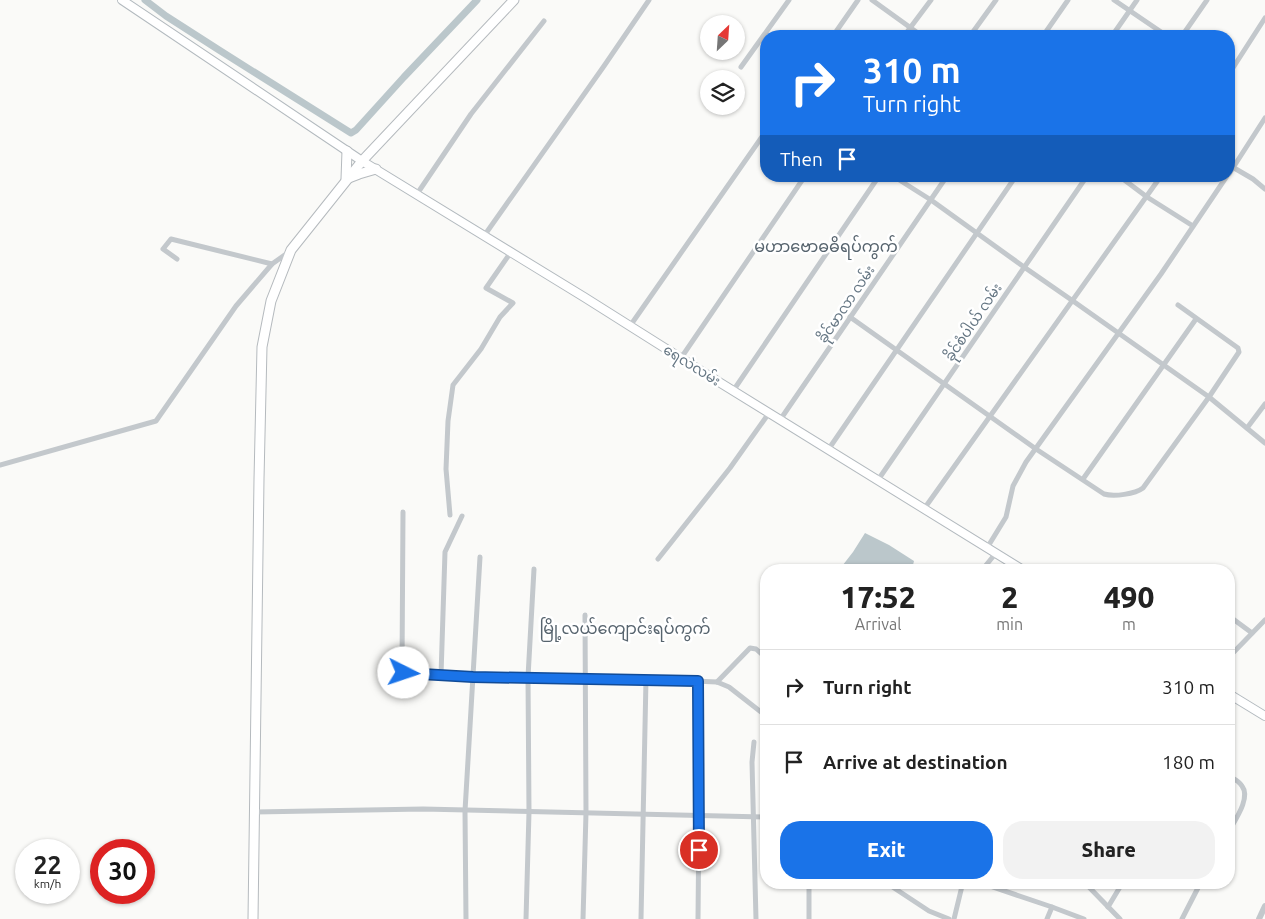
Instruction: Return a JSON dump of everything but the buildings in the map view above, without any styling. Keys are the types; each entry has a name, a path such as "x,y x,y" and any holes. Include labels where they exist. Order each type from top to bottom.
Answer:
{"main road":[{"name":"ရေလဲလမ်း","path":"122,0 362,161 1013,564"},
{"path":"253,919 262,346 271,301 291,250 346,179 514,0"},
{"path":"346,179 347,151"},
{"path":"346,179 376,169"},
{"path":"1235,698 1265,716"}],"street":[{"path":"484,236 649,0"},
{"path":"767,30 789,0"},
{"path":"836,30 858,0"},
{"path":"872,0 914,30"},
{"path":"911,28 931,0"},
{"path":"974,30 996,0"},
{"path":"1047,30 1068,0"},
{"path":"1114,0 1158,30"},
{"path":"1116,30 1137,0"},
{"path":"1186,30 1207,0"},
{"path":"1235,65 1265,18"},
{"path":"417,194 471,114 544,21"},
{"path":"740,67 760,40"},
{"path":"1235,160 1265,118"},
{"path":"630,326 760,140"},
{"path":"1235,168 1265,189"},
{"path":"681,358 801,182"},
{"path":"733,391 875,182"},
{"path":"903,182 1209,397 1265,443"},
{"name":"ခိုင်မာလာ လမ်း","path":"780,420 943,182"},
{"path":"828,450 1012,182"},
{"name":"ခိုင်စံပါယ် လမ်း","path":"878,480 1082,182"},
{"path":"1127,182 1193,226"},
{"path":"924,509 1157,182"},
{"path":"987,548 1006,517 1013,486 1026,462 1118,334 1223,182"},
{"path":"177,259 164,249 171,239 272,264"},
{"path":"0,465 156,421 236,306 272,264 291,250"},
{"path":"450,515 446,469 448,421 453,385 481,350 500,317 513,303 486,288 511,252"},
{"path":"850,318 1108,496 1136,493 1143,488 1209,397 1239,350 1178,305"},
{"path":"1083,479 1196,318"},
{"path":"1246,428 1265,404"},
{"path":"658,559 730,468 769,413"},
{"path":"403,512 402,671 408,674 473,677 646,679 718,682 730,687 760,711"},
{"path":"442,675 445,552 462,516"},
{"path":"987,564 996,553"},
{"path":"466,919 465,811 480,557"},
{"path":"526,919 530,812 528,677 534,569"},
{"path":"583,919 586,813 585,615"},
{"path":"1235,620 1252,633"},
{"path":"1235,651 1252,633 1264,624"},
{"path":"718,682 750,648 756,649 760,653"},
{"path":"642,919 646,679"},
{"path":"698,681 698,919"},
{"path":"754,742 752,762 756,919"},
{"path":"1235,780 1244,788 1246,794 1235,819"},
{"path":"255,812 423,810 760,817"},
{"path":"809,889 809,919"},
{"path":"896,889 940,918 949,919"},
{"path":"954,919 960,889"},
{"path":"999,889 1084,919"},
{"path":"1091,889 1120,919"},
{"path":"1108,907 1119,889"},
{"path":"1182,919 1197,889"},
{"path":"1259,919 1265,906"},
{"path":"1047,919 1052,907"}],"shaded area":[{"path":"865,533 914,561 913,564 844,564"}],"waterway":[{"path":"145,0 166,16 351,133 356,130 477,0"}],"district":[{"name":"မဟာဗောဓဓိရပ်ကွက်","path":"826,246"},
{"name":"မြို့လယ်ကျောင်းရပ်ကွက်","path":"625,628"}],"route":[{"path":"404,673 473,677 698,681 699,850"}]}
